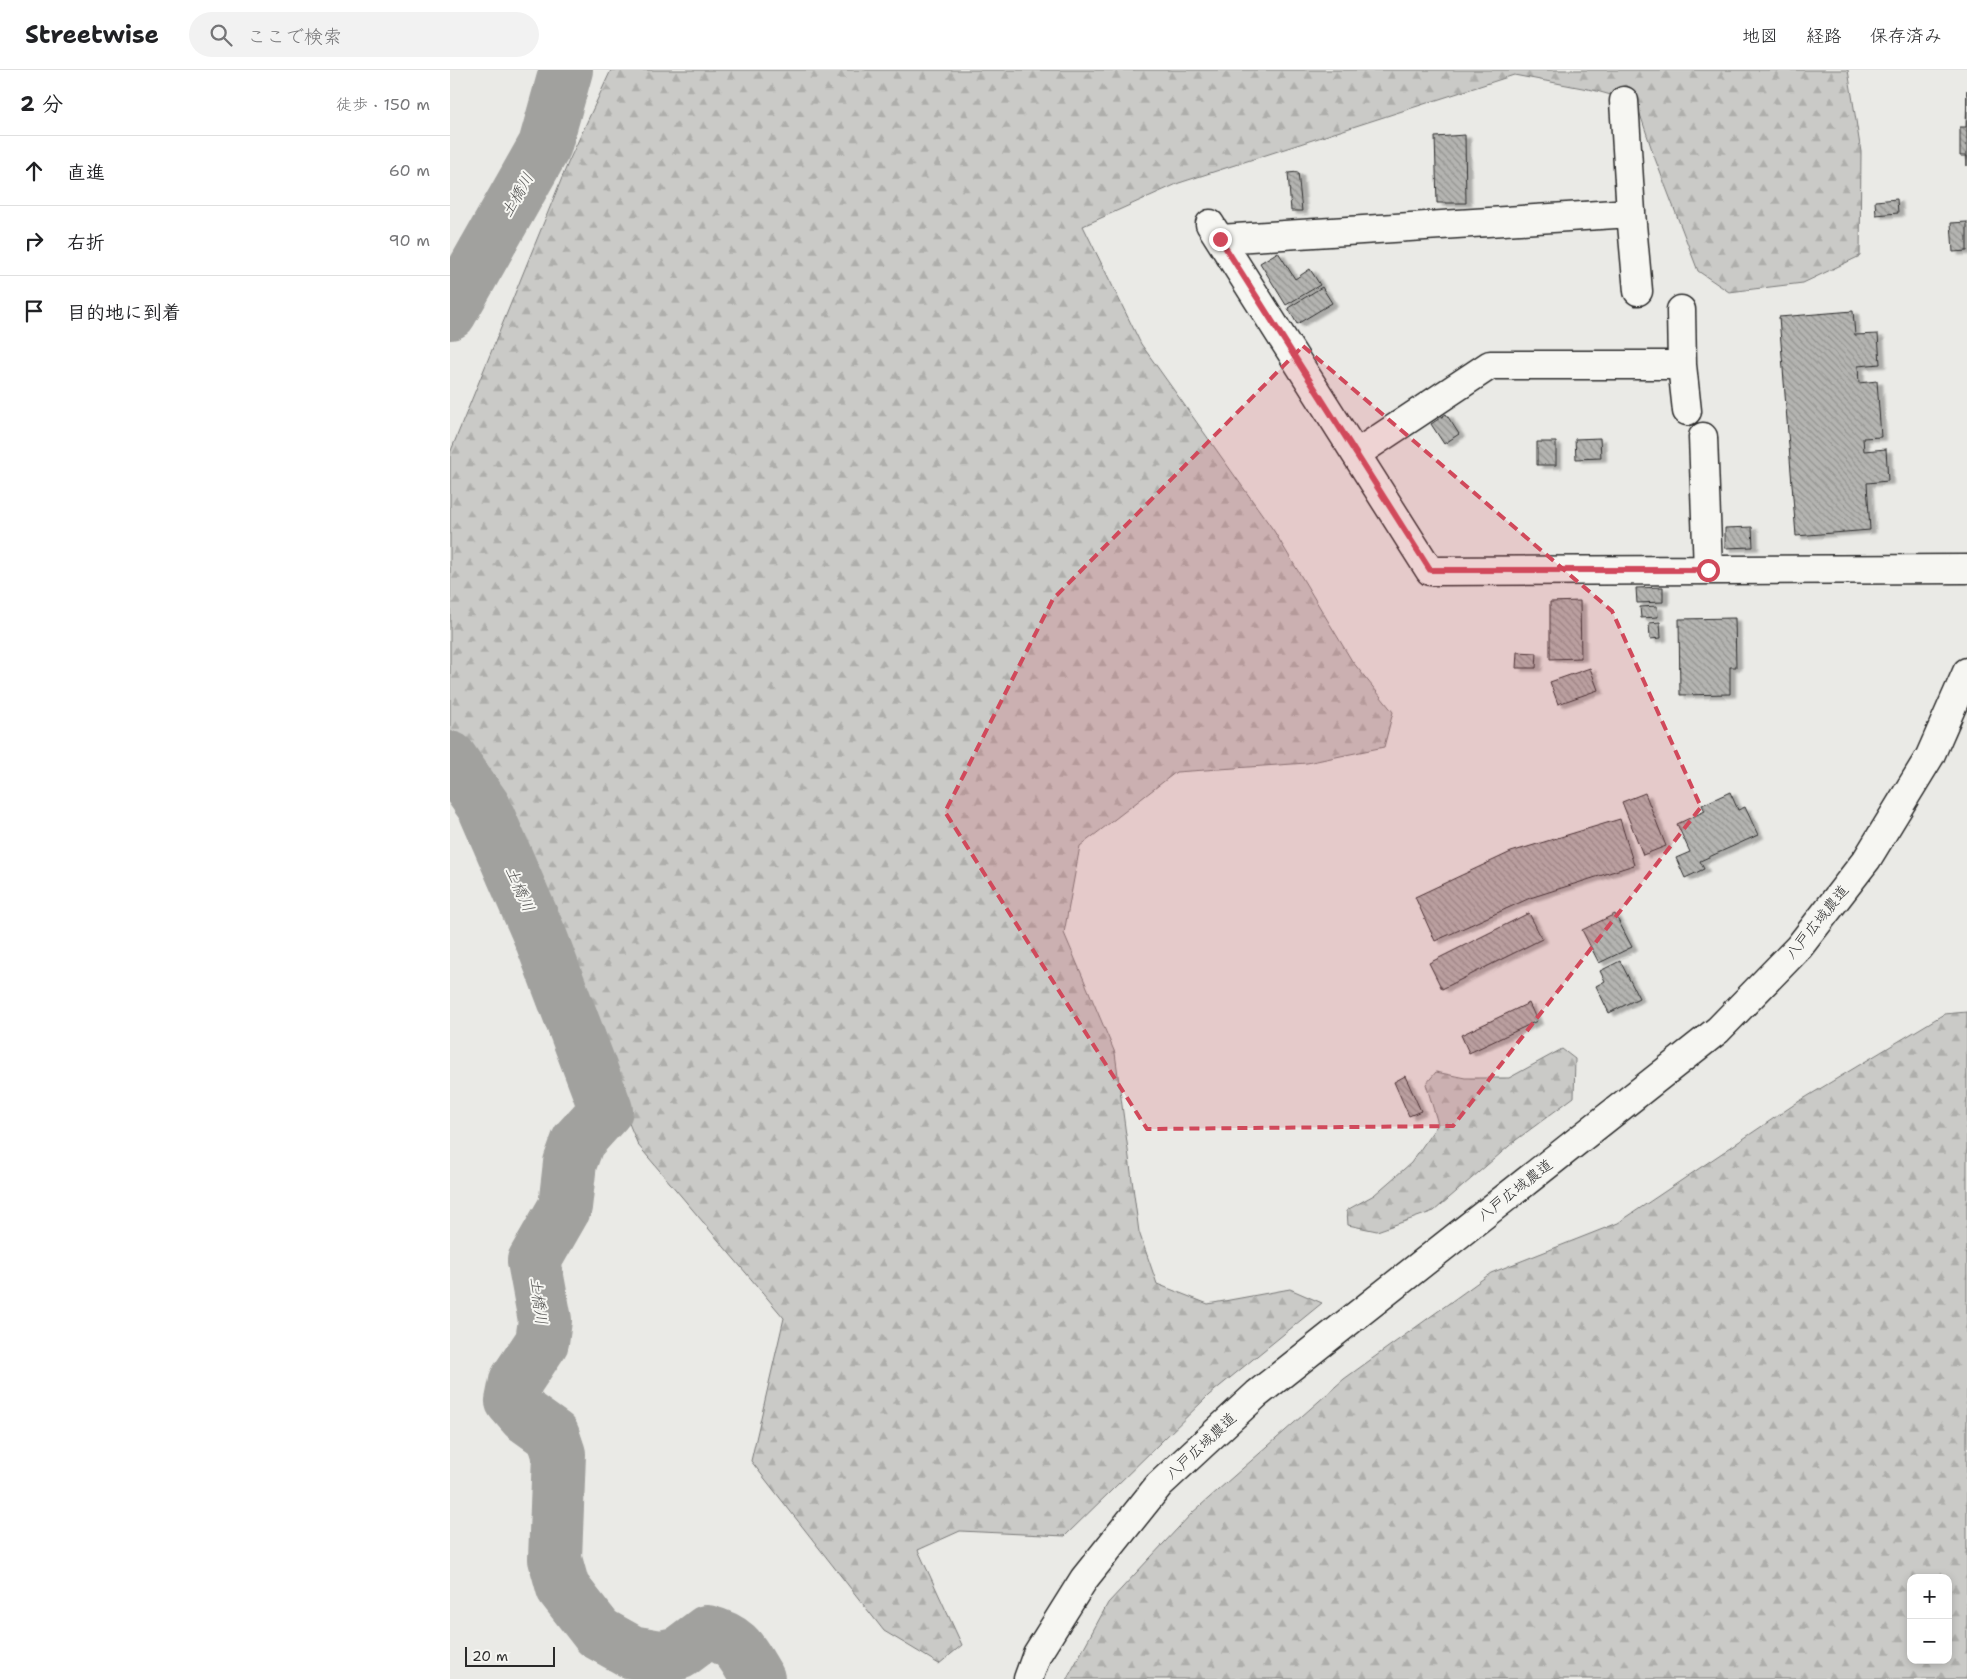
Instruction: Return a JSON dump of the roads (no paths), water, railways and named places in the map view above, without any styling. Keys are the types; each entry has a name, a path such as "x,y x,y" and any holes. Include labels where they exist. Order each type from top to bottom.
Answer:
{"street":[{"path":"1624,100 1630,213 1638,291"},
{"path":"1630,213 1215,232 1430,570 1967,570"},
{"path":"1681,310 1682,365 1687,411"},
{"path":"1356,454 1490,364 1682,365"},
{"path":"1703,437 1708,570"},
{"name":"八戸広域農道","path":"1028,1679 1037,1654 1084,1579 1159,1484 1257,1394 1718,1030 1799,947 1872,852 1930,756 1967,672"}],"waterway":[{"name":"土橋川","path":"450,313 545,145 566,70"},
{"name":"土橋川","path":"450,758 484,807 542,941 606,1110 578,1141 570,1163 565,1207 534,1261 545,1320 542,1342 516,1381 512,1401 525,1416 553,1436 559,1454 555,1559 563,1588 598,1633 632,1652 661,1657 679,1653 707,1632 718,1635 733,1644 743,1655 758,1679"}]}
